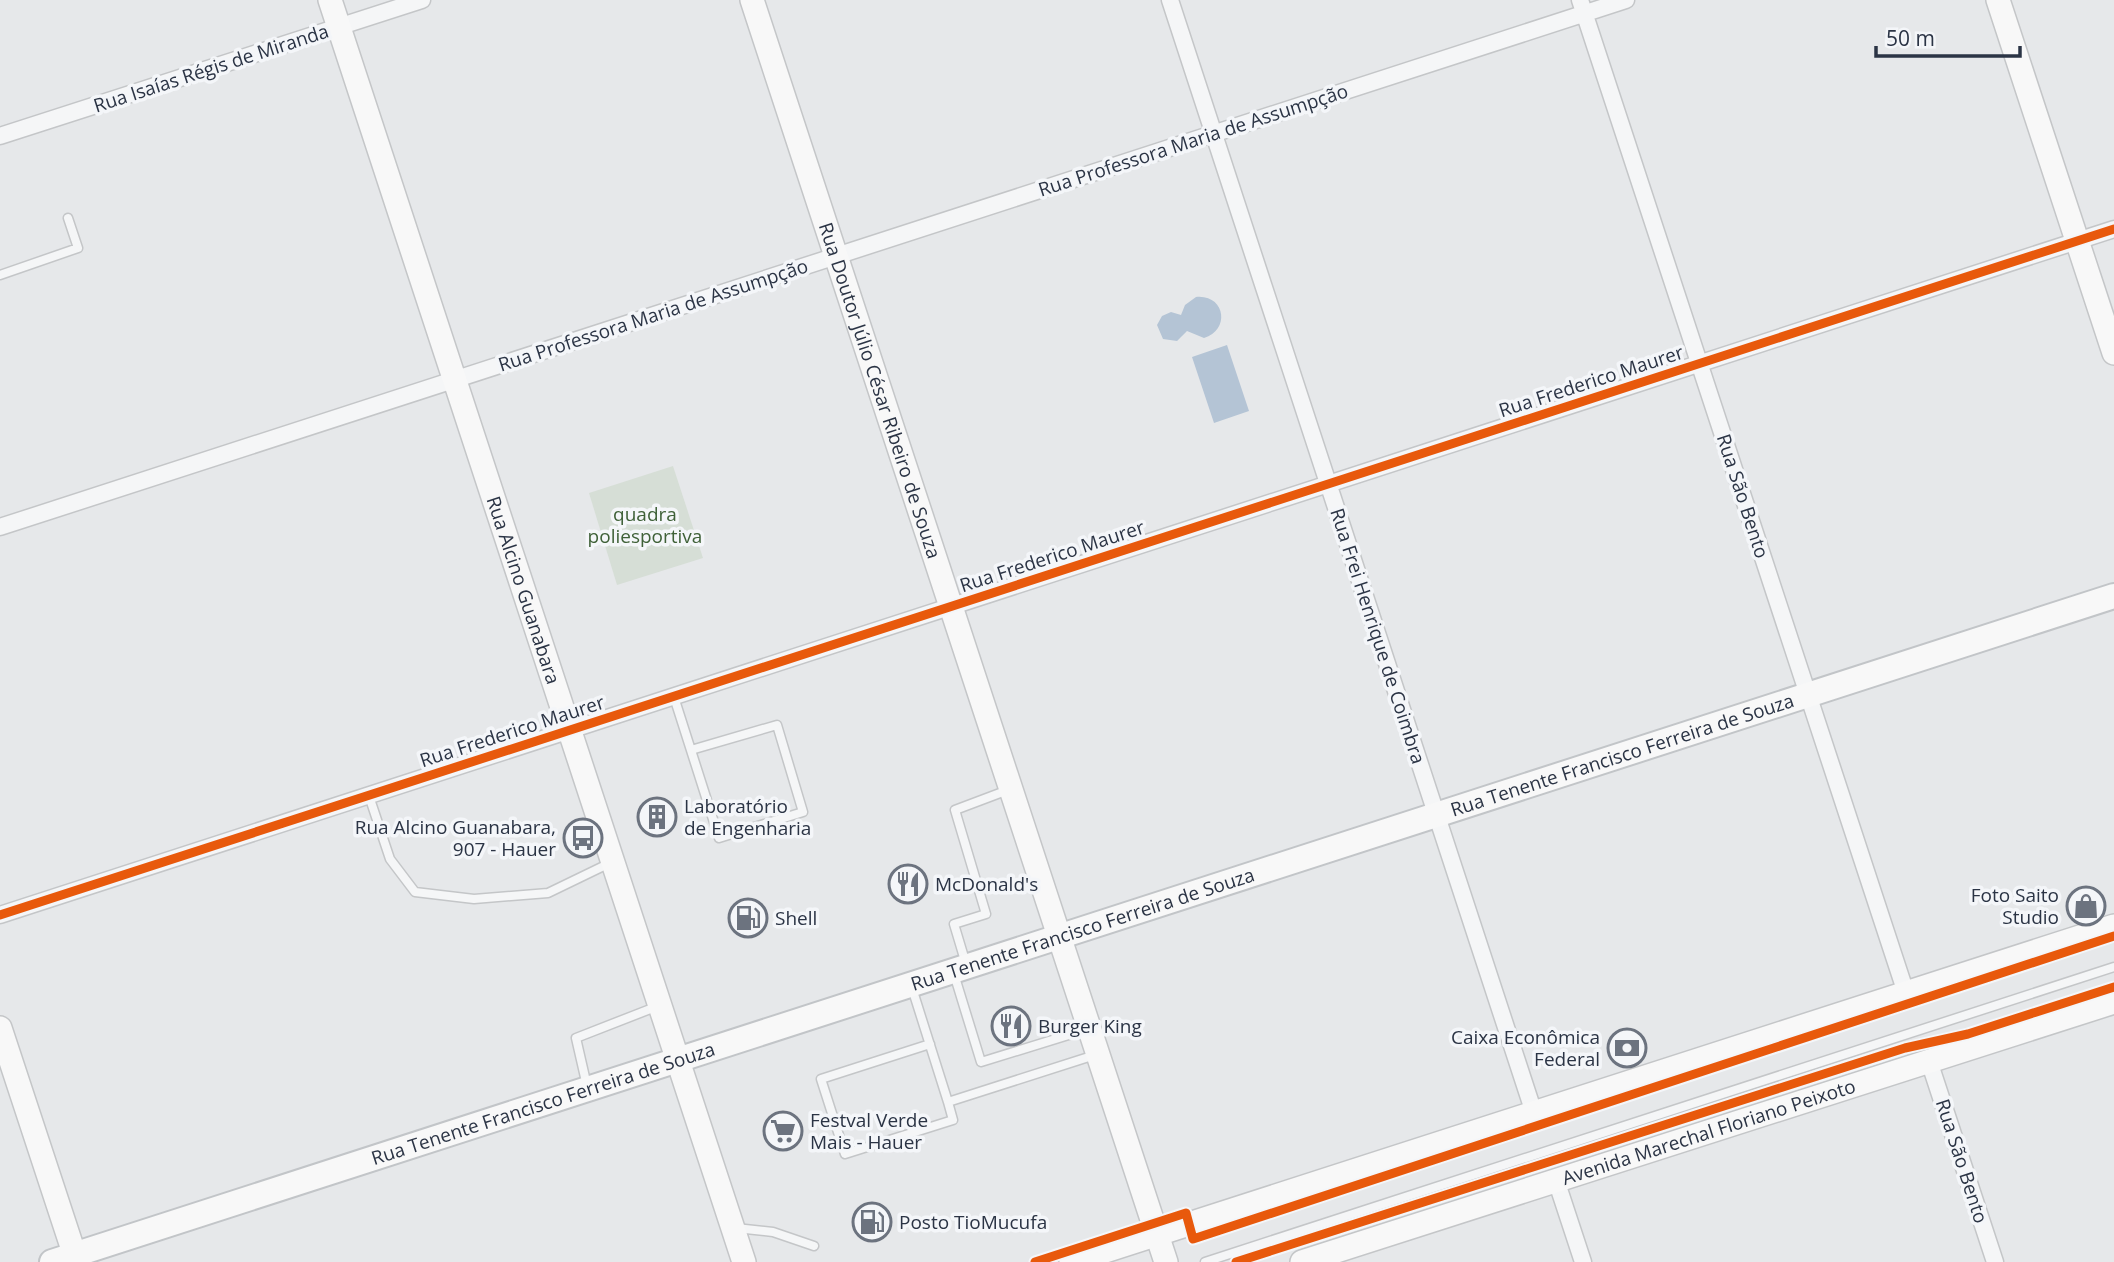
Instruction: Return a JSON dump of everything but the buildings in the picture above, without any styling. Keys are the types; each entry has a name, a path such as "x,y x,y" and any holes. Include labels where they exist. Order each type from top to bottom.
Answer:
{"main road":[{"name":"Rua Alcino Guanabara","path":"330,0 744,1262"},
{"name":"Rua Doutor Júlio César Ribeiro de Souza","path":"752,0 1166,1262"},
{"path":"1998,0 2114,353"},
{"name":"Rua Tenente Francisco Ferreira de Souza","path":"68,1260 587,1089 2114,596"},
{"path":"1071,1262 2114,926"},
{"name":"Avenida Marechal Floriano Peixoto","path":"1302,1262 2114,1002"},
{"path":"0,1028 68,1260"}],"street":[{"name":"Rua Isaías Régis de Miranda","path":"0,136 422,0"},
{"name":"Rua Frei Henrique de Coimbra","path":"1170,0 1534,1113"},
{"name":"Rua Professora Maria de Assumpção","path":"0,527 1214,134 1583,7 1626,0"},
{"name":"Rua São Bento","path":"1583,7 1906,993"},
{"name":"Rua Frederico Maurer","path":"0,915 2114,229"},
{"name":"Rua São Bento","path":"1929,1061 1995,1262"},
{"path":"1556,1180 1583,1262"}],"lane":[{"path":"0,275 78,248 68,218"},
{"path":"674,697 719,838 803,812 776,725 691,750"},
{"path":"1011,789 955,810 986,914 954,924 960,969 981,1062 1089,1028"},
{"path":"369,796 390,859 415,892 474,900 548,893 613,861"},
{"path":"1205,1262 2114,967"},
{"path":"911,985 930,1044 953,1120 845,1154 821,1079 930,1044"},
{"path":"587,1089 576,1038 660,1005"},
{"path":"948,1102 1098,1054"},
{"path":"733,1227 773,1232 814,1246"}],"green space":[{"name":"quadra poliesportiva","path":"673,466 703,558 617,585 589,493"}],"water":[{"path":"1196,297 1213,301 1218,307 1221,321 1218,328 1204,338 1187,331 1177,341 1163,339 1157,325 1162,316 1171,312 1181,315 1185,305"},
{"path":"1227,345 1249,411 1214,423 1192,357"}],"cycle path":[{"path":"0,915 2114,229"},
{"path":"1035,1262 1186,1213 1193,1239 2114,936"},
{"path":"1236,1262 1905,1048 1968,1034 2114,987"}],"place":[{"name":"Laboratório de Engenharia","path":"657,817"},
{"name":"Rua Alcino Guanabara, 907 - Hauer","path":"583,838"},
{"name":"McDonald's","path":"908,884"},
{"name":"Foto Saito Studio","path":"2086,906"},
{"name":"Shell","path":"748,918"},
{"name":"Burger King","path":"1011,1026"},
{"name":"Caixa Econômica Federal","path":"1627,1048"},
{"name":"Festval Verde Mais - Hauer","path":"783,1131"},
{"name":"Posto TioMucufa","path":"872,1222"}]}
